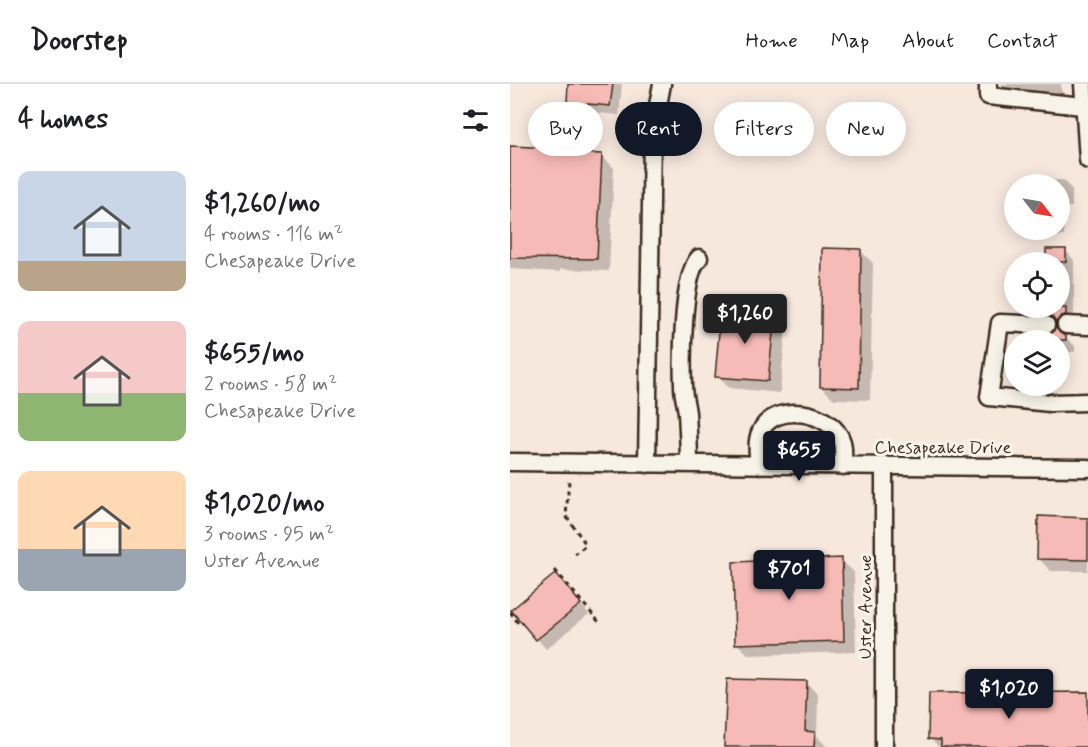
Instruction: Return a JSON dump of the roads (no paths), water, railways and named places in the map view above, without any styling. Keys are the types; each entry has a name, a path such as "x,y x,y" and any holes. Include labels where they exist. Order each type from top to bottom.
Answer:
{"street":[{"path":"647,464 652,137 662,84"},
{"path":"988,84 988,96 1083,106"},
{"path":"1083,84 1088,160"},
{"path":"689,464 687,413 683,388 685,311 689,277 699,258"},
{"path":"1046,325 1000,322 989,397 1050,402 1088,402"},
{"path":"1066,325 1088,326"},
{"path":"759,465 758,444 763,426 777,416 804,414 823,419 837,431 842,441 843,466"},
{"name":"Chesapeake Drive","path":"510,462 1088,468"},
{"name":"Uster Avenue","path":"884,466 884,747"}]}
